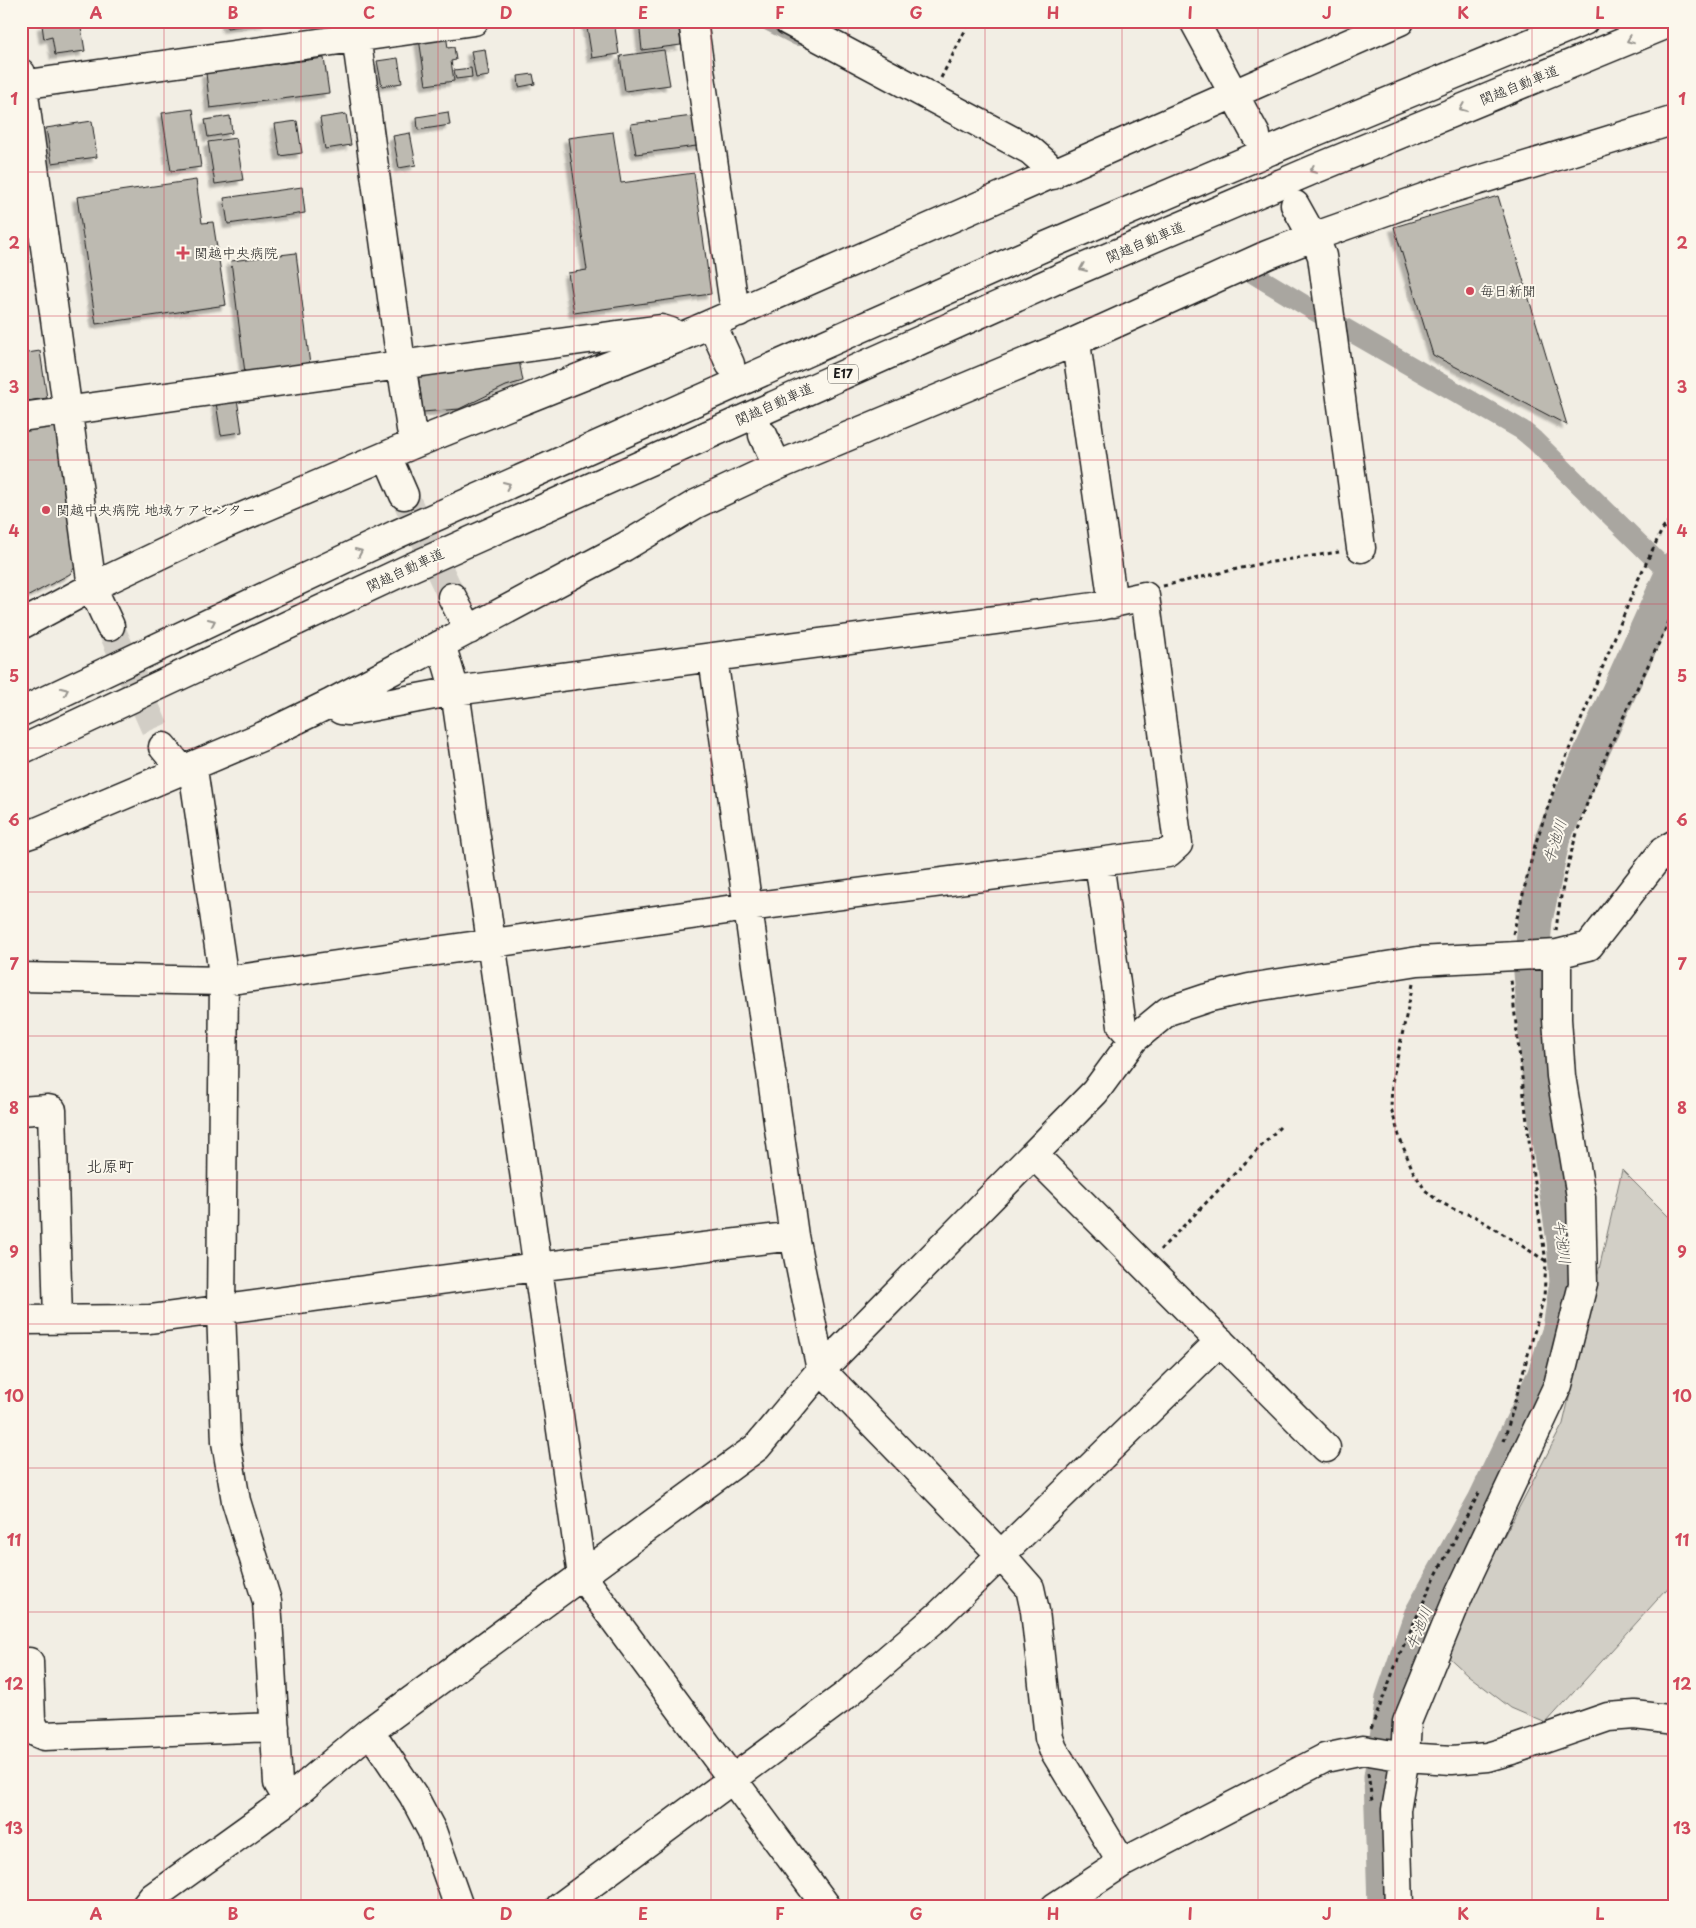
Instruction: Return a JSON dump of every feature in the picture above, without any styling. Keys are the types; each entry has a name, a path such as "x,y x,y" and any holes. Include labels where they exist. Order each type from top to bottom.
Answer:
{"main road":[{"path":"110,626 92,587 22,81 355,30 474,21"},
{"path":"694,21 733,298 739,312"},
{"path":"788,21 1030,150 1046,164 1053,175"},
{"path":"818,21 1040,143 1060,147"},
{"path":"1194,21 1256,135"},
{"path":"21,625 92,587 216,528 416,443 712,324 1400,21"},
{"name":"E17","path":"21,712 397,534 1037,250 1300,138 1584,21"},
{"name":"関越自動車道","path":"21,750 410,568 1044,285 1315,169 1675,22"},
{"path":"355,30 401,363 416,443"},
{"path":"21,837 263,736 331,703 624,547 696,504 777,466 1074,342 1250,263 1313,237 1437,193 1675,120"},
{"path":"1295,205 1322,256 1361,548"},
{"path":"712,324 730,364"},
{"path":"21,417 661,328 671,332 676,339"},
{"path":"1074,342 1077,350 1113,604"},
{"path":"763,435 777,466"},
{"path":"387,456 404,495"},
{"path":"21,977 224,981 748,907 1168,853 1178,844 1145,596 1113,604 455,691 349,711 341,710 331,703"},
{"path":"452,597 469,630"},
{"path":"440,645 455,691 582,1576 827,1907"},
{"path":"713,658 794,1236 821,1370 1001,1555 1030,1588 1035,1611 1051,1743 1122,1863"},
{"path":"163,747 182,770 194,776 224,981 220,1311 226,1442 236,1501 267,1601 278,1783 288,1800"},
{"path":"145,1907 153,1897 288,1800 370,1732 756,1447 821,1370 1095,1092 1134,1040 1168,1011 1206,998 1249,988 1418,960 1552,954 1589,946 1663,851 1675,844"},
{"path":"1099,862 1122,1026 1134,1040"},
{"path":"1399,1907 1396,1810 1405,1757 1407,1722 1459,1595 1558,1385 1583,1284 1581,1196 1561,1076 1552,954"},
{"path":"21,1111 52,1110 58,1319"},
{"path":"1034,1155 1326,1448"},
{"path":"21,1320 150,1319 220,1311 536,1266 794,1236"},
{"path":"560,1907 846,1695 937,1617 1220,1341"},
{"path":"29,1662 26,1714 38,1733 44,1736 275,1726"},
{"path":"1055,1907 1122,1863 1325,1758 1363,1750 1405,1757 1452,1760 1487,1757 1608,1717 1635,1715 1675,1720"},
{"path":"370,1732 413,1795 432,1831 459,1907"}],"path":[{"path":"937,85 970,21"},
{"path":"1502,1449 1544,1298 1546,1262 1533,1175 1510,956 1535,845 1558,777 1638,580 1662,530 1675,512"},
{"path":"1145,596 1151,587 1259,564 1361,548"},
{"path":"1552,954 1559,902 1575,839 1591,794 1675,609"},
{"path":"1418,960 1392,1082 1391,1108 1400,1139 1413,1171 1425,1190 1437,1200 1453,1209 1476,1217 1546,1262"},
{"path":"1145,1266 1280,1127"},
{"path":"1372,1802 1363,1750 1402,1649 1434,1579 1484,1484"}],"shaded area":[{"path":"1622,1170 1675,1223 1675,1580 1546,1723 1511,1708 1468,1675 1443,1652 1563,1424"}],"building":[{"path":"64,21 80,21 85,51 55,55 52,37 44,39 42,25"},
{"path":"226,21 267,21 267,22 227,28"},
{"path":"586,21 614,21 619,54 592,58"},
{"path":"639,21 678,21 681,45 642,50"},
{"path":"445,28 448,48 454,47 456,60 451,61 454,81 426,85 418,32"},
{"path":"485,49 489,76 476,78 471,51"},
{"path":"664,50 670,85 625,91 620,56"},
{"path":"324,58 329,93 210,108 206,73"},
{"path":"398,58 402,83 382,86 377,61"},
{"path":"471,68 472,77 456,79 454,70"},
{"path":"533,74 535,84 519,87 518,76"},
{"path":"193,109 201,167 171,171 162,113"},
{"path":"448,112 450,125 418,130 417,117"},
{"path":"346,114 351,145 325,149 320,118"},
{"path":"700,115 704,145 636,154 631,124"},
{"path":"230,116 232,133 208,137 205,120"},
{"path":"92,121 97,157 52,163 46,128"},
{"path":"297,121 302,153 280,156 275,124"},
{"path":"613,132 621,183 694,173 711,294 574,313 568,273 587,270 568,138"},
{"path":"410,133 416,165 399,168 393,136"},
{"path":"236,138 243,180 215,184 208,142"},
{"path":"196,180 202,223 213,222 226,305 96,324 77,197"},
{"path":"302,187 305,213 228,224 224,198"},
{"path":"32,193 37,224 21,226 21,194"},
{"name":"毎日新聞","path":"1498,196 1567,425 1433,355 1394,227"},
{"path":"296,253 310,365 245,373 231,261"},
{"path":"517,350 523,381 506,386 459,409 423,412 417,366"},
{"path":"40,351 47,398 21,402 21,354"},
{"path":"236,392 242,432 221,435 215,396"},
{"name":"関越中央病院 地域ケアセンター","path":"63,416 77,564 70,574 21,600 21,547 24,546 21,529 21,422"}],"waterway":[{"path":"769,21 798,36"},
{"path":"1252,273 1522,430 1675,579"},
{"name":"牛池川","path":"1385,1907 1381,1777 1393,1698 1421,1616 1485,1501 1544,1377 1560,1329 1567,1282 1564,1241 1539,1073 1531,972 1535,920 1553,837 1675,568"}],"tunnel":[{"path":"1256,135 1295,204"},
{"path":"730,364 763,435"},
{"path":"404,495 452,597"},
{"path":"110,626 163,747"}],"place":[{"name":"関越中央病院","path":"183,253"},
{"name":"毎日新聞","path":"1470,291"},
{"name":"関越中央病院 地域ケアセンター","path":"46,510"}],"district":[{"name":"北原町","path":"110,1166"}]}
